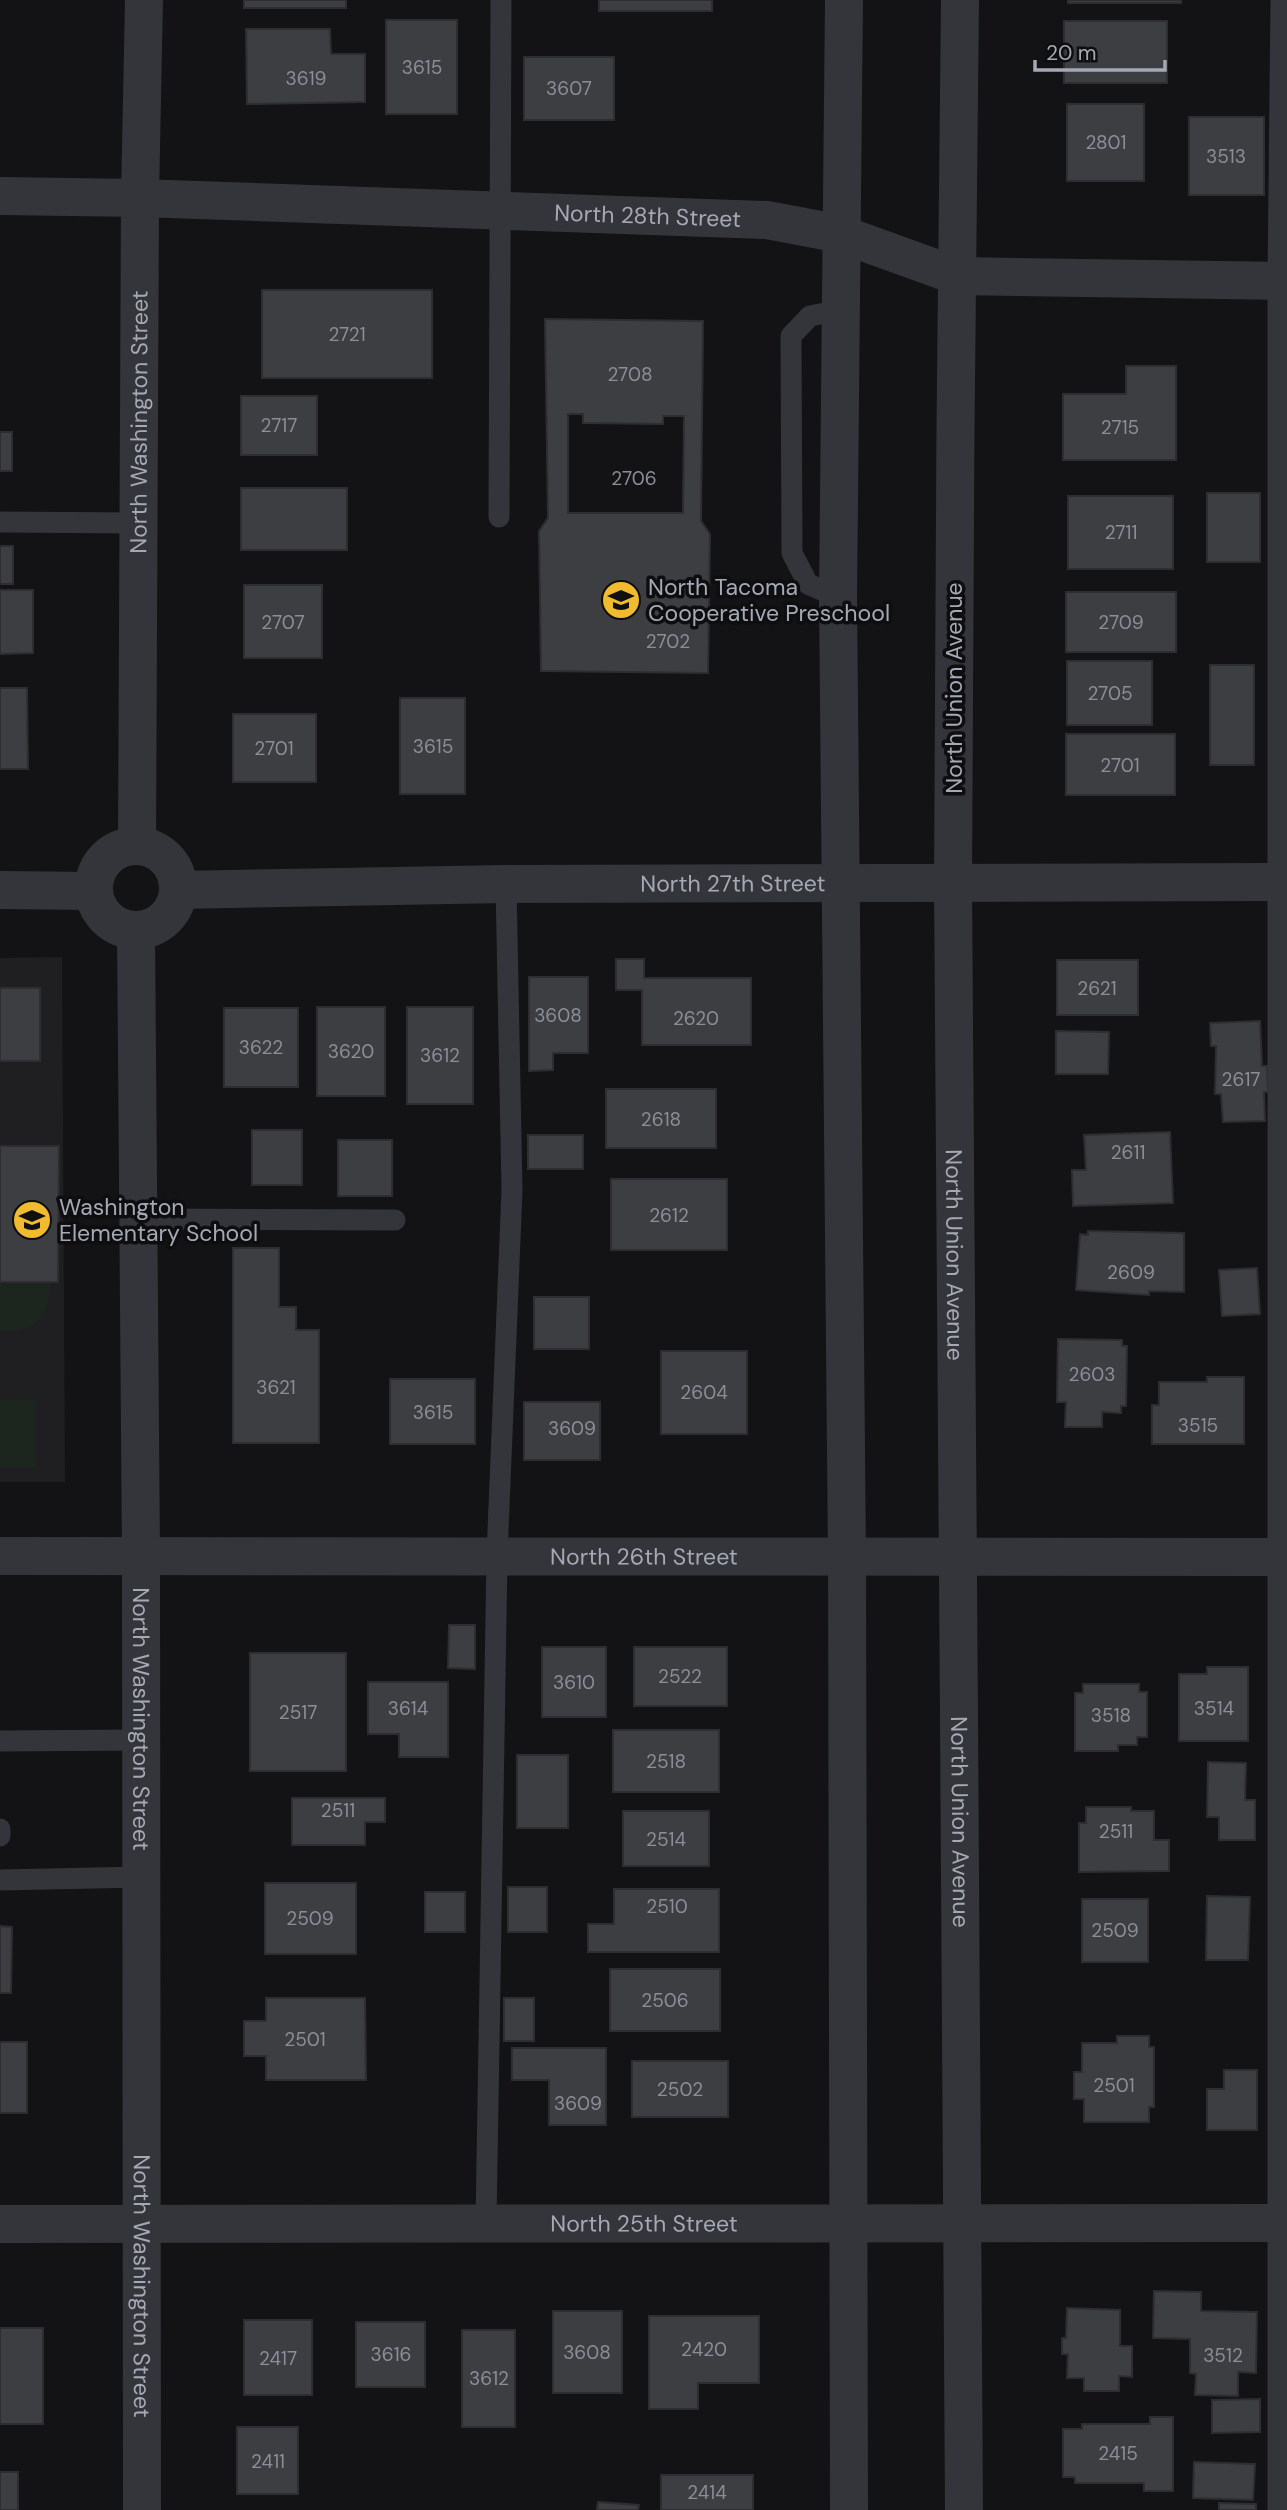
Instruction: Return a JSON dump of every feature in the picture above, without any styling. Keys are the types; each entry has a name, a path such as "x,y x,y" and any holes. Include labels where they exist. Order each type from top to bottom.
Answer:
{"street":[{"name":"North Washington Street","path":"137,846 140,198 144,0"},
{"path":"844,0 838,597 847,1556 849,2510"},
{"name":"North Union Avenue","path":"960,0 953,881 964,2510"},
{"name":"North 28th Street","path":"0,196 140,198 767,220 841,234 957,276 1283,281"},
{"path":"137,846 150,848 168,861 175,874 178,890 169,914 156,925 136,930 121,927 107,919 98,906 94,891 97,871 107,858 120,849 137,846"},
{"name":"North 27th Street","path":"178,890 506,884 1283,882"},
{"path":"0,890 94,891"},
{"name":"North Washington Street","path":"136,930 142,1740 142,2510"},
{"name":"North 26th Street","path":"0,1556 1282,1557"},
{"name":"North 25th Street","path":"0,2224 1282,2223"}],"lane":[{"path":"499,517 501,0"},
{"path":"1278,2510 1282,2223 1281,0"},
{"path":"838,597 808,584 792,553 790,336 810,316 840,310"},
{"path":"0,522 138,523"},
{"path":"486,2224 497,1556 512,1190 506,884"},
{"path":"139,1219 395,1220"},
{"path":"0,1741 142,1740"},
{"path":"0,1829 0,1836"},
{"path":"0,1880 142,1877"}],"shaded area":[{"name":"Washington Elementary School","path":"62,957 65,1482 0,1482 0,958"},
{"path":"51,1282 47,1304 39,1321 24,1330 0,1330 0,1283"},
{"path":"36,1399 36,1467 0,1467 0,1400"}],"building":[{"path":"244,0 346,0 346,8 244,8"},
{"path":"599,0 712,0 712,11 599,11"},
{"path":"1068,0 1181,0 1181,3 1068,3"},
{"path":"386,20 457,20 457,114 386,114"},
{"path":"1064,21 1167,21 1167,83 1064,83"},
{"path":"246,29 330,29 331,54 365,54 365,102 247,104"},
{"path":"524,57 614,57 614,120 524,120"},
{"path":"1067,104 1144,104 1144,181 1067,181"},
{"path":"1189,117 1264,117 1264,195 1189,195"},
{"path":"262,290 432,290 432,378 262,378"},
{"path":"545,319 703,321 701,521 710,534 708,673 541,671 539,531 548,518","holes":["568,414 583,414 583,423 663,424 663,416 684,416 683,513 568,513"]},
{"path":"1126,366 1176,366 1176,460 1063,460 1063,394 1126,394"},
{"path":"241,396 317,396 317,455 241,455"},
{"path":"0,432 12,432 12,471 0,471"},
{"path":"241,488 347,488 347,550 241,550"},
{"path":"1207,493 1260,493 1260,562 1207,562"},
{"path":"1068,496 1173,496 1173,569 1068,569"},
{"path":"0,546 13,546 13,584 0,584"},
{"path":"244,585 322,585 322,658 244,658"},
{"path":"0,590 33,590 33,653 0,654"},
{"path":"1066,592 1176,592 1176,652 1066,652"},
{"path":"1067,661 1152,661 1152,725 1067,725"},
{"path":"1210,665 1254,665 1254,765 1210,765"},
{"path":"0,688 27,688 28,769 0,769"},
{"path":"400,698 465,698 465,794 400,794"},
{"path":"233,714 316,714 316,782 233,782"},
{"path":"1066,734 1175,734 1175,795 1066,795"},
{"path":"616,959 644,959 644,978 751,978 751,1045 642,1045 642,990 616,990"},
{"path":"1057,960 1138,960 1138,1015 1057,1015"},
{"path":"529,977 588,977 588,1053 553,1053 553,1070 529,1071"},
{"path":"0,988 40,988 40,1061 0,1061"},
{"path":"317,1007 385,1007 385,1096 317,1096"},
{"path":"407,1007 473,1007 473,1104 407,1104"},
{"path":"224,1008 298,1008 298,1087 224,1087"},
{"path":"1260,1021 1262,1066 1267,1066 1265,1121 1223,1122 1221,1094 1215,1094 1216,1046 1211,1046 1210,1023"},
{"path":"1056,1031 1109,1032 1108,1074 1056,1074"},
{"path":"606,1089 716,1089 716,1148 606,1148"},
{"path":"252,1130 302,1130 302,1185 252,1185"},
{"path":"1170,1132 1173,1203 1073,1206 1072,1170 1086,1170 1084,1135"},
{"path":"528,1135 583,1135 583,1169 528,1169"},
{"path":"338,1140 392,1140 392,1196 338,1196"},
{"path":"0,1146 59,1146 58,1282 0,1282"},
{"path":"611,1179 727,1179 727,1250 611,1250"},
{"path":"1088,1231 1184,1233 1184,1292 1149,1291 1149,1295 1076,1290 1080,1234 1088,1235"},
{"path":"233,1248 279,1248 279,1307 296,1307 296,1330 319,1330 319,1443 233,1443"},
{"path":"1257,1268 1260,1314 1222,1316 1219,1270"},
{"path":"534,1297 589,1297 589,1349 534,1349"},
{"path":"1058,1339 1122,1340 1122,1346 1127,1346 1126,1406 1121,1406 1121,1413 1102,1412 1102,1427 1065,1427 1066,1402 1057,1402"},
{"path":"661,1351 747,1351 747,1434 661,1434"},
{"path":"1207,1377 1244,1377 1244,1444 1152,1444 1152,1405 1159,1405 1159,1382 1207,1382"},
{"path":"390,1379 475,1379 475,1444 390,1444"},
{"path":"524,1402 600,1402 600,1460 524,1460"},
{"path":"449,1625 475,1625 475,1669 448,1668"},
{"path":"542,1647 606,1647 606,1717 542,1717"},
{"path":"634,1647 727,1647 727,1706 634,1706"},
{"path":"250,1653 346,1653 346,1771 250,1771"},
{"path":"1207,1667 1248,1667 1248,1741 1179,1741 1179,1674 1207,1674"},
{"path":"368,1682 448,1682 448,1757 399,1757 399,1734 368,1734"},
{"path":"1083,1684 1139,1684 1139,1692 1147,1692 1147,1737 1137,1737 1137,1745 1118,1745 1118,1751 1075,1751 1075,1693 1083,1693"},
{"path":"613,1730 719,1730 719,1792 613,1792"},
{"path":"517,1755 568,1755 568,1828 517,1828"},
{"path":"1208,1762 1246,1763 1245,1800 1255,1800 1255,1840 1219,1840 1219,1817 1207,1817"},
{"path":"292,1798 385,1798 385,1822 365,1822 365,1845 292,1845"},
{"path":"1086,1807 1131,1807 1131,1811 1154,1811 1154,1840 1169,1840 1169,1871 1079,1872 1079,1823 1086,1823"},
{"path":"623,1811 709,1811 709,1866 623,1866"},
{"path":"265,1883 356,1883 356,1954 265,1954"},
{"path":"508,1887 547,1887 547,1932 508,1932"},
{"path":"614,1889 719,1889 719,1952 588,1952 588,1924 614,1924"},
{"path":"425,1892 465,1892 465,1932 425,1932"},
{"path":"1207,1896 1250,1897 1248,1960 1206,1960"},
{"path":"1082,1899 1148,1899 1148,1962 1082,1962"},
{"path":"0,1926 12,1927 11,1993 0,1993"},
{"path":"610,1969 720,1969 720,2031 610,2031"},
{"path":"266,1998 365,1998 366,2080 266,2080 266,2056 244,2056 244,2021 266,2021"},
{"path":"504,1998 534,1998 534,2041 504,2041"},
{"path":"1117,2036 1149,2036 1149,2047 1154,2047 1154,2107 1149,2107 1149,2122 1084,2122 1084,2099 1074,2099 1074,2072 1082,2072 1082,2043 1117,2043"},
{"path":"0,2042 27,2042 27,2113 0,2113"},
{"path":"512,2048 606,2048 606,2125 549,2125 549,2080 512,2080"},
{"path":"632,2061 728,2061 728,2117 632,2117"},
{"path":"1224,2070 1257,2070 1257,2130 1207,2130 1207,2089 1224,2089"},
{"path":"1154,2291 1201,2292 1201,2311 1257,2312 1256,2373 1238,2372 1238,2396 1195,2395 1196,2374 1190,2373 1190,2339 1153,2338"},
{"path":"1067,2308 1120,2310 1120,2346 1132,2346 1132,2377 1119,2376 1119,2391 1084,2391 1084,2378 1067,2378 1068,2354 1062,2354 1062,2338 1066,2338"},
{"path":"553,2311 622,2311 622,2393 553,2393"},
{"path":"649,2316 759,2316 759,2383 698,2383 698,2409 649,2409"},
{"path":"244,2320 312,2320 312,2395 244,2395"},
{"path":"356,2322 425,2322 425,2387 356,2387"},
{"path":"0,2328 43,2328 43,2424 0,2424"},
{"path":"462,2330 515,2330 515,2427 462,2427"},
{"path":"1260,2399 1260,2432 1212,2433 1212,2400"},
{"path":"1150,2417 1173,2417 1173,2491 1144,2491 1144,2483 1075,2483 1075,2477 1063,2477 1063,2429 1082,2429 1082,2424 1150,2424"},
{"path":"237,2427 298,2427 298,2494 237,2494"},
{"path":"1194,2462 1255,2464 1253,2500 1193,2498"},
{"path":"0,2472 18,2472 18,2510 0,2510"},
{"path":"661,2475 753,2475 753,2510 661,2510"},
{"path":"598,2502 639,2505 638,2510 597,2510"},
{"path":"1219,2503 1256,2504 1256,2510 1219,2510"}],"place":[{"name":"North Tacoma Cooperative Preschool","path":"621,600"},
{"name":"Washington Elementary School","path":"32,1220"}]}
